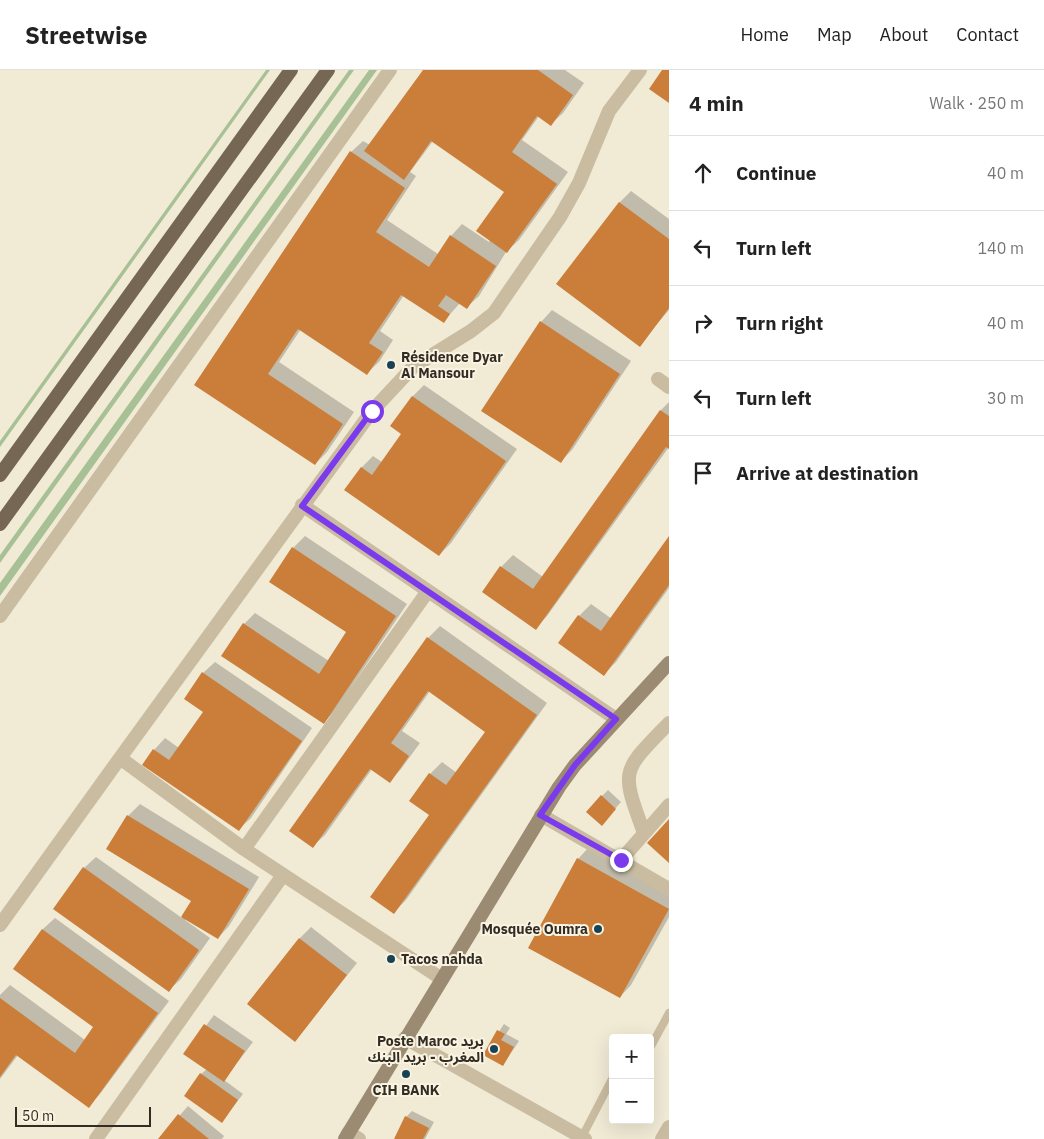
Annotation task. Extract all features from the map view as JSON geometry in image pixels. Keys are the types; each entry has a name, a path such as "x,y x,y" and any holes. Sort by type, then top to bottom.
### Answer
{"main road":[{"path":"0,475 291,70"},
{"path":"0,524 328,70"},
{"path":"350,1137 404,1038 442,979 540,815 575,765 669,663"}],"street":[{"path":"0,616 390,70"},
{"path":"0,925 302,506 394,385 413,367 471,331 494,313 560,217 578,183 609,111 640,70"},
{"path":"302,506 616,719"},
{"path":"244,849 428,591"},
{"path":"644,833 630,792 629,769 635,759 669,723"},
{"path":"120,758 244,849 442,979"},
{"path":"621,860 669,805"},
{"path":"540,815 669,889"},
{"path":"96,1139 283,875"},
{"path":"404,1038 582,1138"},
{"path":"662,1139 669,1127"}],"lane":[{"path":"654,1041 669,1013"},
{"path":"582,1138 612,1079"}],"green space":[{"path":"266,70 270,70 0,447 0,441"},
{"path":"349,70 354,70 0,563 0,555"},
{"path":"369,70 377,70 0,596 0,583"}],"building":[{"path":"423,70 538,70 573,95 551,126 537,116 512,152 557,184 507,253 476,231 504,192 431,141 404,180 364,151"},
{"path":"662,70 669,70 669,103 649,89"},
{"path":"350,151 405,188 376,232 429,267 450,235 496,266 467,309 446,295 438,306 450,314 444,323 401,295 369,343 383,352 367,375 298,329 268,374 343,424 315,465 194,385"},
{"path":"619,202 669,239 669,308 640,347 556,284"},
{"path":"540,321 620,374 561,463 481,411"},
{"path":"412,396 506,461 439,556 344,490 361,467 372,475 401,434 390,426"},
{"path":"660,410 669,416 669,449 666,447 536,630 482,592 500,566 533,589"},
{"path":"669,536 669,585 604,676 558,643 578,615 601,631"},
{"path":"292,547 396,616 324,724 221,656 243,623 319,674 346,632 269,582"},
{"path":"427,637 537,715 394,914 370,897 429,815 409,801 429,773 446,785 485,732 428,691 391,743 409,756 390,783 370,769 313,848 289,831"},
{"path":"202,672 302,741 239,831 142,765 153,749 169,760 203,712 184,699"},
{"path":"601,795 616,809 602,826 586,812"},
{"path":"127,815 249,889 218,939 181,917 191,901 106,849"},
{"path":"669,819 669,863 647,843"},
{"name":"Mosquée Oumra","path":"577,858 669,909 620,998 528,948"},
{"path":"83,867 199,950 169,992 53,909"},
{"path":"42,929 158,1013 89,1108 16,1055 0,1077 0,998 75,1053 93,1027 13,969"},
{"path":"299,938 347,975 295,1042 247,1004"},
{"path":"204,1024 245,1051 224,1082 183,1054"},
{"path":"497,1030 505,1034 501,1040 514,1047 503,1066 483,1055"},
{"path":"200,1073 238,1100 222,1123 184,1096"},
{"path":"178,1114 209,1139 158,1139"},
{"path":"405,1116 429,1128 423,1139 394,1139"}],"place":[{"name":"Résidence Dyar Al Mansour","path":"391,365"},
{"name":"Mosquée Oumra","path":"598,929"},
{"name":"Tacos nahda","path":"391,959"},
{"name":"Poste Maroc بريد المغرب - بريد البنك","path":"494,1049"},
{"name":"CIH BANK","path":"406,1074"}],"route":[{"path":"372,411 302,506 616,719 575,765 540,815 621,860"}]}
